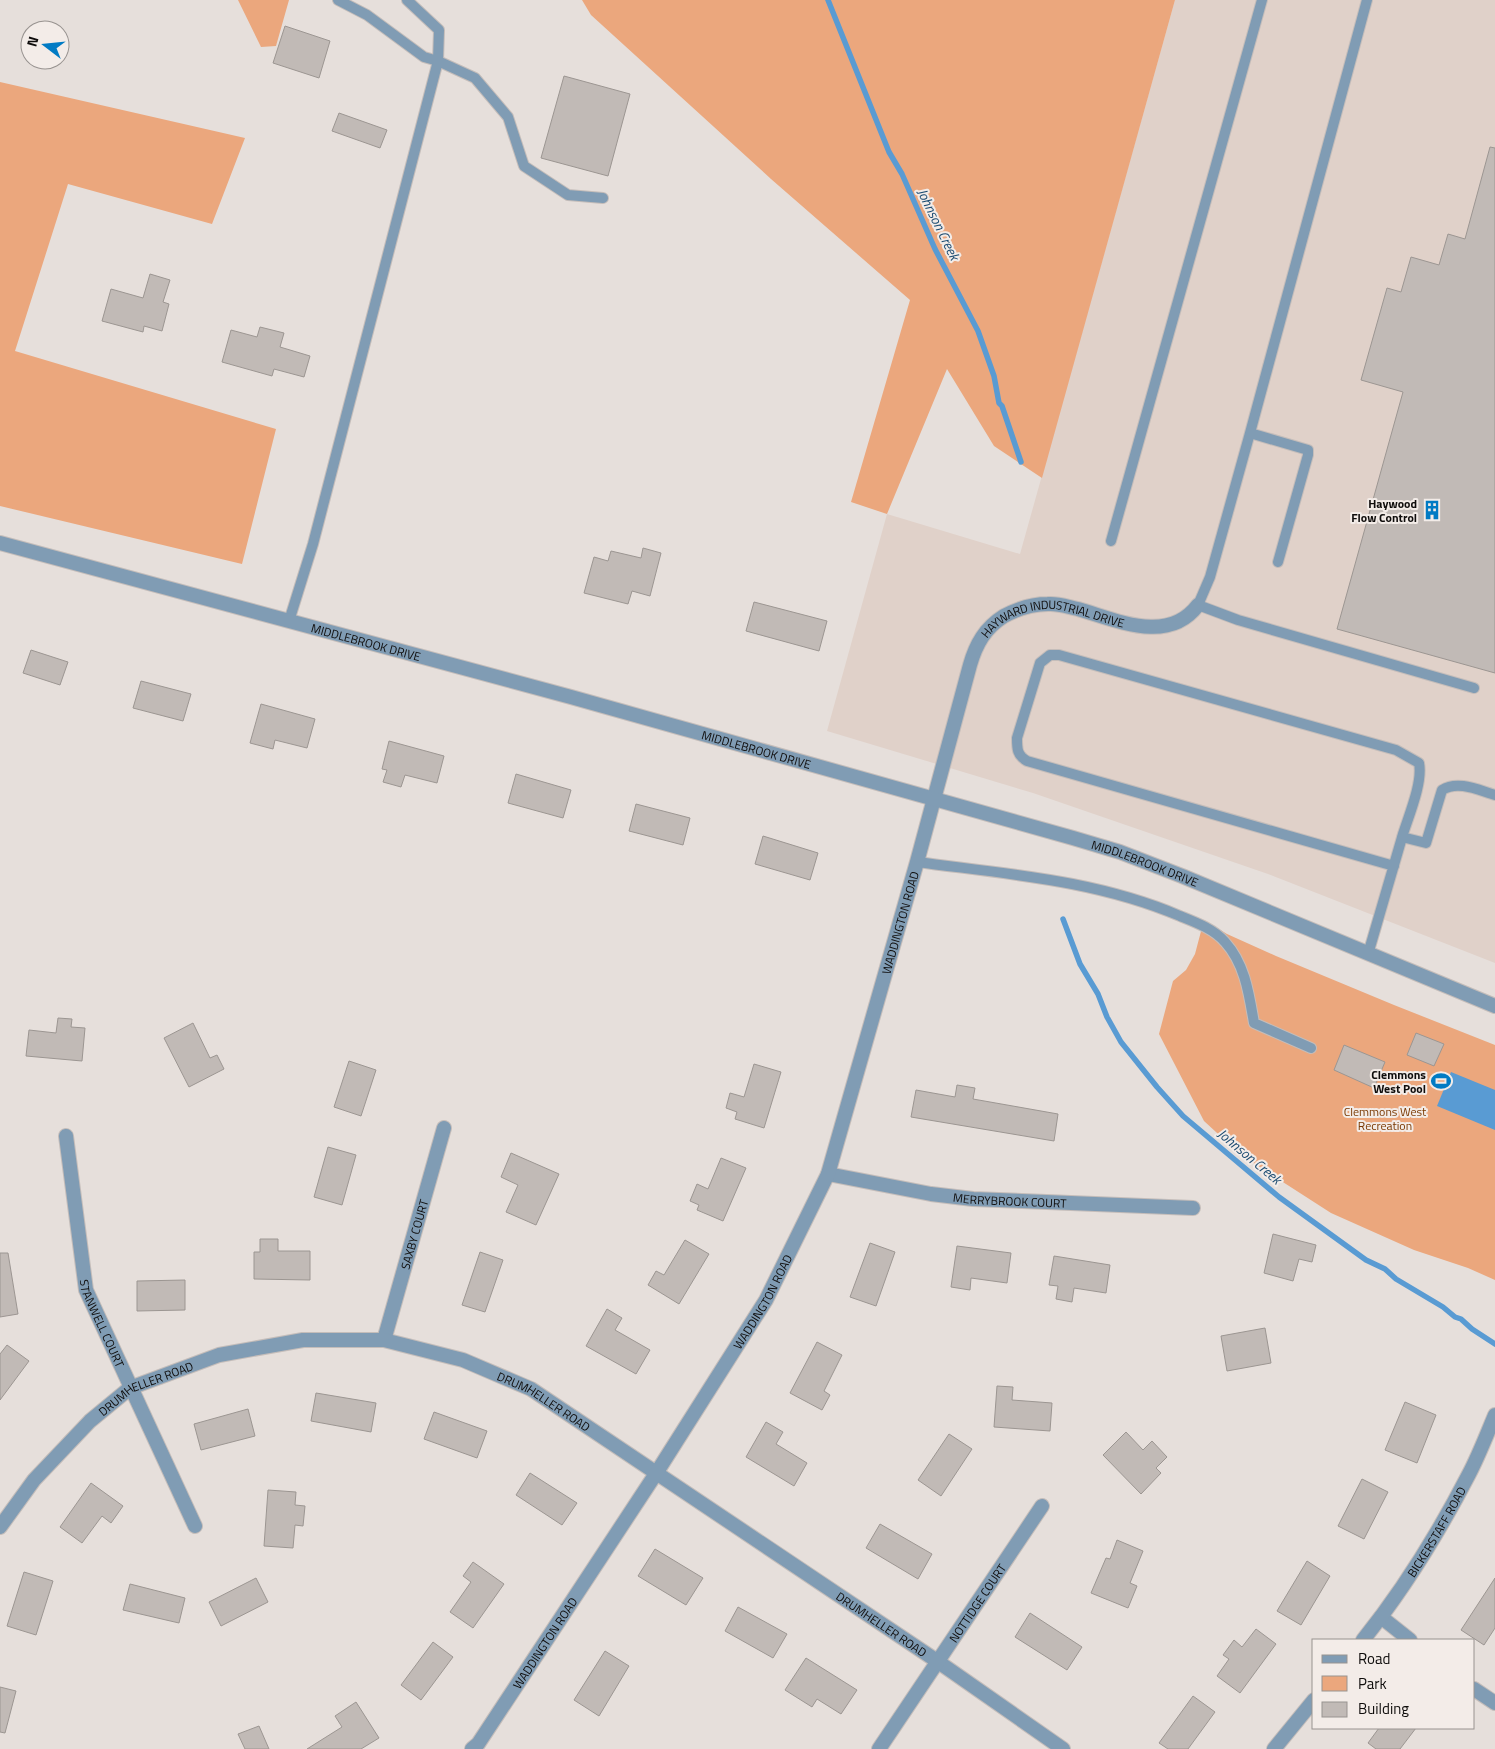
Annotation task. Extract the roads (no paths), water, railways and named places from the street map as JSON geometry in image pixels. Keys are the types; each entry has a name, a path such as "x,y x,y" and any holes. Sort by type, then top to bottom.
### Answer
{"street":[{"name":"MIDDLEBROOK DRIVE","path":"0,543 571,697 1120,852 1495,1006"},
{"name":"HAYWARD INDUSTRIAL DRIVE","path":"934,799 974,650 984,634 998,620 1020,609 1047,604 1068,607 1145,627 1163,627 1186,618 1198,605"},
{"name":"WADDINGTON ROAD","path":"472,1749 478,1744 657,1472 766,1300 828,1174 934,799"},
{"name":"SAXBY COURT","path":"384,1340 444,1128"},
{"name":"STANWELL COURT","path":"66,1136 86,1290 195,1526"},
{"name":"MERRYBROOK COURT","path":"828,1174 931,1194 974,1199 1193,1208"},
{"name":"DRUMHELLER ROAD","path":"0,1527 34,1480 90,1421 130,1388 219,1355 303,1340 384,1340 462,1360 532,1389 937,1661 1063,1749"},
{"name":"BICKERSTAFF ROAD","path":"1363,1639 1381,1617 1418,1563 1470,1473 1495,1415"},
{"name":"NOTTIDGE COURT","path":"879,1749 1042,1506"},
{"path":"1381,1617 1409,1639"},
{"path":"1475,1690 1495,1703"},
{"path":"1274,1749 1312,1702"}],"lane":[{"path":"338,0 367,15 424,57 438,61 475,78 508,117 524,166 568,195 603,198"},
{"path":"289,621 313,544 438,61 439,30 407,0"},
{"path":"1112,541 1262,0"},
{"path":"1367,0 1250,433 1210,576 1198,605 1238,620 1474,688"},
{"path":"1250,433 1308,450 1278,562"},
{"path":"1368,954 1394,866 1421,772 1419,763 1409,756 1387,748 1059,655 1050,655 1040,663 1017,738 1017,750 1020,757 1027,761 1394,866"},
{"path":"1402,837 1426,843 1442,790 1446,787 1460,785 1495,795"},
{"path":"917,862 1072,882 1140,900 1190,920 1224,940 1237,958 1246,980 1254,1023 1311,1048"}],"water":[{"path":"1451,1072 1495,1090 1495,1130 1437,1106"}],"waterway":[{"name":"Johnson Creek","path":"828,0 889,152 902,174 935,249 978,331 994,376 999,403 1002,406 1021,462"},
{"name":"Johnson Creek","path":"1063,919 1080,964 1098,994 1107,1017 1121,1042 1183,1116 1279,1197 1366,1260 1385,1269 1396,1279 1443,1307 1495,1344"}],"place":[{"name":"Haywood Flow Control","path":"1432,510"},
{"name":"Clemmons West Pool","path":"1441,1081"}],"park label":[{"name":"Clemmons West Recreation","path":"1385,1118"}]}
